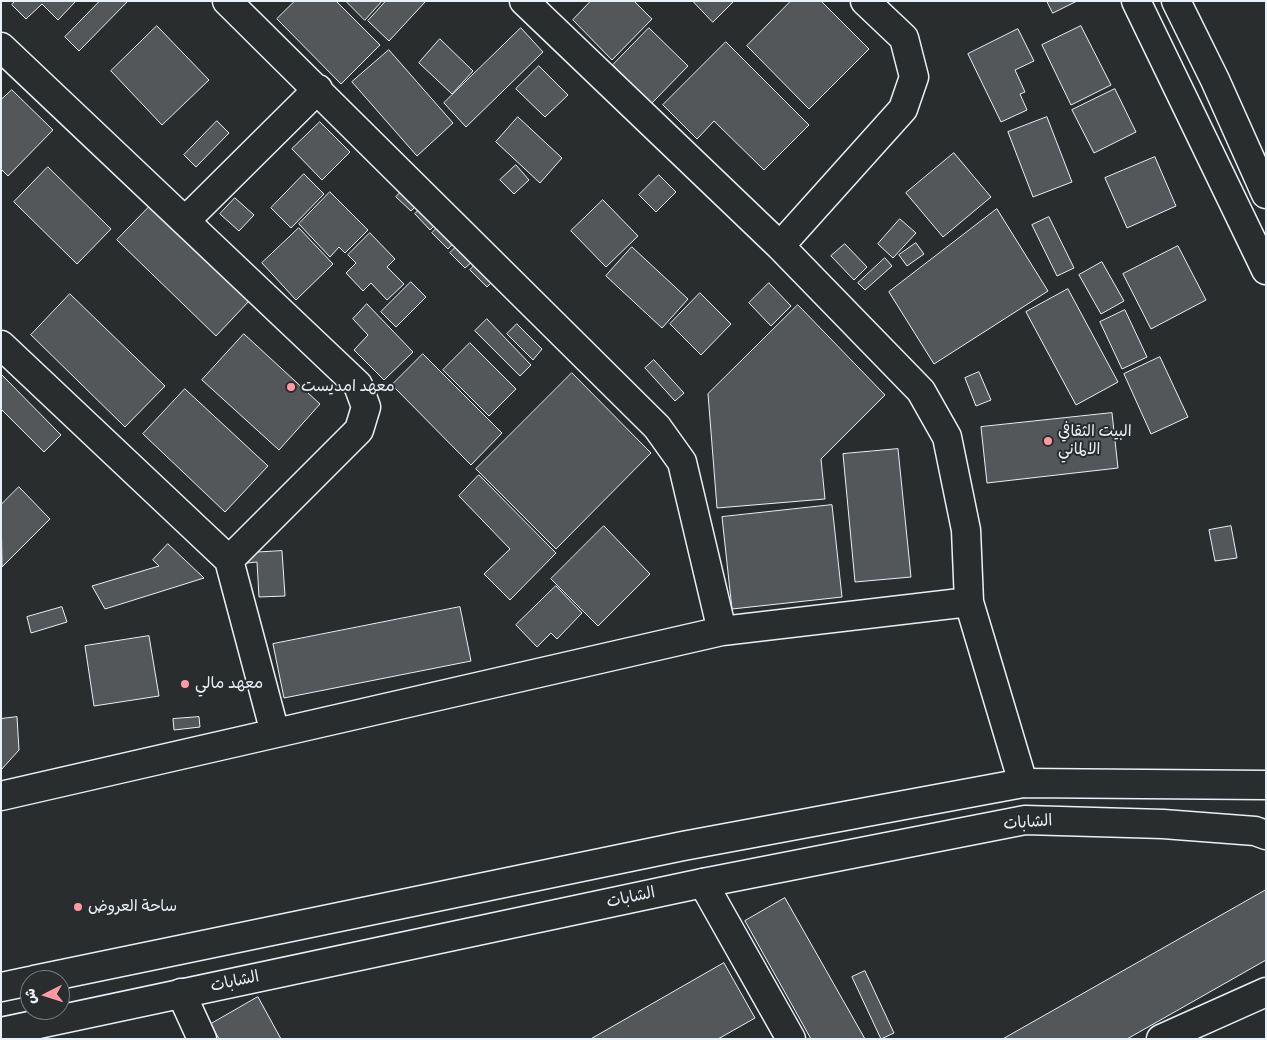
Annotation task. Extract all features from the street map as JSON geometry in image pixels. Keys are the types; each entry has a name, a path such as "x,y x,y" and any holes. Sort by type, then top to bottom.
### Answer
{"street":[{"path":"227,1 658,427 682,462 722,631"},
{"path":"524,1 780,246 921,390 947,437 966,530 969,602 1023,783"},
{"path":"780,246 903,109 912,85 914,76 904,38 865,1"},
{"path":"1136,1 1266,270"},
{"path":"1176,1 1215,80 1266,194"},
{"path":"1,47 358,385 366,407 359,430 229,560"},
{"path":"185,221 318,89"},
{"path":"1,345 229,560 275,732"},
{"path":"1,796 722,631 969,602"},
{"path":"70,972 683,846 1023,783 1266,785"},
{"name":"الشابات","path":"1,1032 703,883 1025,820 1163,824 1255,831 1266,835"},
{"path":"703,883 790,1038"},
{"path":"168,952 181,993 202,1039"},
{"path":"1,987 20,983"},
{"path":"1161,1039 1266,992"}],"building":[{"path":"15,1 76,1 58,20 42,4 26,19 12,5"},
{"path":"100,1 128,1 79,51 65,37"},
{"path":"295,1 336,1 380,45 341,84 277,19"},
{"path":"346,1 382,1 365,20"},
{"path":"386,1 426,1 389,41 368,21"},
{"path":"591,1 634,1 652,19 612,60 573,20"},
{"path":"693,1 734,1 713,22"},
{"path":"791,1 821,1 869,49 809,109 747,46"},
{"path":"1047,1 1077,1 1053,13"},
{"path":"157,26 209,80 162,125 111,71"},
{"path":"1081,26 1111,85 1071,105 1042,45"},
{"path":"521,28 543,52 466,127 444,103"},
{"path":"649,28 688,66 651,104 613,65"},
{"path":"1018,29 1034,61 1015,70 1025,92 1020,94 1027,110 1001,122 968,54"},
{"path":"440,39 473,71 452,94 419,63"},
{"path":"726,42 809,125 764,170 714,121 697,139 663,105"},
{"path":"389,50 453,123 417,156 352,82"},
{"path":"539,66 568,95 545,117 516,89"},
{"path":"1115,89 1136,132 1094,153 1072,110"},
{"path":"12,90 53,130 8,176 1,169 1,100"},
{"path":"518,117 562,158 540,183 496,142"},
{"path":"1047,117 1072,182 1033,197 1008,132"},
{"path":"217,121 229,133 196,167 184,155"},
{"path":"320,122 350,152 322,180 292,149"},
{"path":"954,153 991,197 943,237 906,193"},
{"path":"1155,157 1176,206 1127,228 1105,178"},
{"path":"516,165 529,180 514,194 500,180"},
{"path":"48,167 111,229 77,264 14,202"},
{"path":"304,174 324,194 291,228 271,208"},
{"path":"659,175 676,192 656,212 639,195"},
{"path":"403,190 417,205 411,211 396,197"},
{"path":"330,192 368,230 345,253 339,247 330,257 299,224"},
{"path":"235,198 254,215 239,231 220,214"},
{"path":"603,200 638,236 606,267 571,231"},
{"path":"152,204 250,300 216,336 117,240"},
{"path":"422,207 438,222 430,230 415,214"},
{"path":"997,209 1048,291 934,364 889,292"},
{"path":"1049,217 1074,268 1057,276 1032,225"},
{"path":"900,219 916,233 893,258 878,244"},
{"path":"440,225 456,240 448,249 432,233"},
{"path":"299,228 333,264 296,300 262,263"},
{"path":"370,233 395,259 387,267 404,284 387,300 371,283 363,291 346,273 356,263 348,255"},
{"path":"916,243 924,254 907,266 899,255"},
{"path":"845,244 867,267 854,280 831,256"},
{"path":"458,245 473,261 465,268 450,253"},
{"path":"1178,246 1206,300 1151,329 1123,274"},
{"path":"632,247 688,299 662,328 606,276"},
{"path":"885,258 892,266 865,290 858,283"},
{"path":"479,261 496,278 487,287 470,270"},
{"path":"1102,262 1124,301 1101,314 1079,275"},
{"path":"411,282 426,297 396,327 381,312"},
{"path":"769,283 791,306 771,326 749,303"},
{"path":"1068,289 1118,382 1076,405 1026,312"},
{"path":"700,293 731,324 701,355 670,324"},
{"path":"70,294 165,386 125,427 31,335"},
{"path":"367,304 413,352 384,380 354,350 368,335 353,319"},
{"path":"798,305 885,395 821,459 825,499 717,508 708,394"},
{"path":"1125,310 1147,357 1122,369 1100,322"},
{"path":"487,319 531,365 520,376 475,331"},
{"path":"517,324 542,349 533,360 507,334"},
{"path":"244,334 320,404 279,450 202,380"},
{"path":"470,343 516,389 489,416 443,370"},
{"path":"423,354 502,433 471,465 392,385"},
{"path":"1160,357 1188,417 1151,434 1124,374"},
{"path":"654,360 684,393 675,401 645,368"},
{"path":"979,372 991,400 976,406 965,378"},
{"path":"572,373 651,453 556,549 476,469"},
{"path":"1,374 61,435 44,452 1,409"},
{"path":"185,389 268,466 225,512 143,434"},
{"path":"1112,413 1118,468 987,483 981,427"},
{"path":"898,449 911,577 855,582 843,454"},
{"path":"479,475 556,553 510,600 484,574 510,549 459,496"},
{"path":"19,487 50,519 2,567 1,505"},
{"path":"832,505 842,597 732,609 722,517"},
{"path":"604,526 650,574 598,626 551,579"},
{"path":"1231,526 1237,558 1215,561 1209,530"},
{"path":"168,544 204,578 105,609 92,586 159,566 153,560"},
{"path":"282,551 285,596 259,597 257,562 247,563 247,553"},
{"path":"556,586 582,613 557,639 551,633 537,647 516,625"},
{"path":"62,607 67,622 31,633 27,617"},
{"path":"460,607 471,661 284,698 273,644"},
{"path":"149,636 159,696 94,706 85,646"},
{"path":"17,717 19,750 1,770 1,719"},
{"path":"199,717 200,727 174,730 173,719"},
{"path":"1266,890 1266,960 1127,1039 1003,1039"},
{"path":"785,898 865,1039 811,1039 745,921"},
{"path":"724,963 755,1018 718,1039 591,1039"},
{"path":"865,971 894,1033 881,1039 852,977"},
{"path":"258,997 281,1039 219,1039 211,1024"}],"place":[{"name":"معهد امديست","path":"291,387"},
{"name":"البيت الثقافي الالماني","path":"1048,441"},
{"name":"معهد مالي","path":"185,684"},
{"name":"ساحة العروض","path":"78,907"}]}
